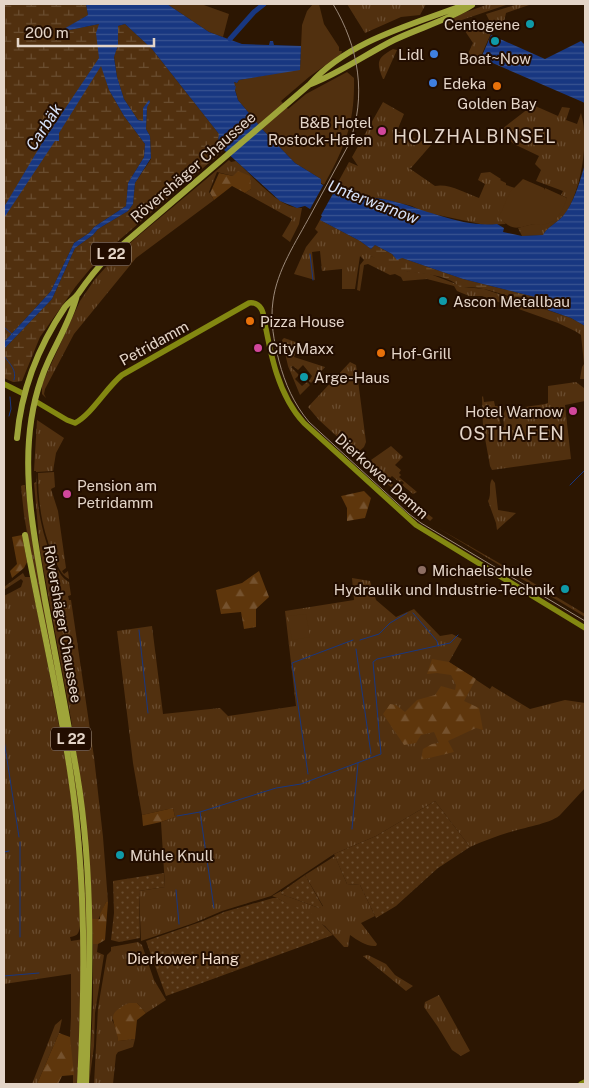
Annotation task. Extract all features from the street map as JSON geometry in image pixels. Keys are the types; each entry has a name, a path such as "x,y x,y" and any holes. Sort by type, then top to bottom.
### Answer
{"main road":[{"name":"L 22","path":"427,18 464,5 473,4"},
{"name":"L 22","path":"418,29 450,17 473,4"},
{"path":"418,29 427,18"},
{"name":"Rövershäger Chaussee","path":"17,438 24,394 35,362 47,337 67,304 77,295 94,271 112,253 310,84 320,73 349,53 387,34 427,18"},
{"name":"Rövershäger Chaussee","path":"310,84 325,79 418,29"},
{"name":"Rövershäger Chaussee","path":"77,295 74,310 45,369 35,401 31,420 28,455 31,511 38,564 77,777 85,847 90,944 86,1084"},
{"name":"Petridamm","path":"24,394 35,401"},
{"name":"Rövershäger Chaussee","path":"25,535 56,687 72,778 79,848 84,939 80,1084"}],"street":[{"name":"Petridamm","path":"35,401 75,423 84,417 113,382 122,375 249,304 256,304"},
{"name":"Dierkower Damm","path":"256,304 260,306 263,313 272,356 280,381 291,405 304,424 416,525 585,628"},
{"path":"4,384 24,394"},
{"path":"581,1084 585,1082"}],"green space":[{"path":"4,4 86,4 88,15 63,30 99,24 102,65 109,90 124,116 145,144 144,157 128,183 126,206 74,243 51,291 4,342"},
{"path":"167,4 201,4 229,14 223,37 209,32"},
{"path":"313,4 319,4 324,24 339,47 339,51 342,51 341,54 309,77 281,101 288,109 306,94 347,72 354,78 353,108 347,134 338,159 324,185 321,183 321,179 295,163 263,130 238,100 233,82 237,83 239,80 300,69 302,25 307,11"},
{"path":"347,4 426,4 420,15 401,17 365,33"},
{"path":"489,4 509,4 447,25 442,23 466,12"},
{"path":"518,4 532,4 506,13 503,26 500,28 491,24 486,14"},
{"path":"466,21 492,31 481,56 479,56 478,63 466,58 473,43 461,25"},
{"path":"125,24 152,49 219,134 218,142 224,150 117,242 90,269 40,337 22,381 13,382 4,378 4,349 52,299 75,248 98,229 128,211 133,204 135,183 151,159 150,136 146,129 147,107 143,108 143,121 138,120 124,99 117,77 114,56 118,45 118,26"},
{"path":"393,49 397,50 383,79 379,68 379,61"},
{"path":"383,102 404,114 397,131 431,145 409,168 435,186 451,187 479,198 485,184 478,180 481,173 490,172 506,183 506,185 515,188 500,217 506,224 485,225 424,212 412,206 379,198 361,197 336,188 349,162 358,166 352,157"},
{"path":"533,105 558,116 562,107 570,108 566,120 577,124 581,113 584,136 583,162 577,189 567,211 543,235 522,236 518,228 551,220 556,216 567,198 561,195 563,191 536,181 541,170 535,164 539,156 514,144 502,134 502,129"},
{"path":"229,160 231,162 236,161 276,198 294,207 302,208 299,224 290,242 282,236 292,219 245,193 251,189 233,176 217,172 209,192 214,200 136,258 74,334 45,389 44,394 46,398 42,394 42,384 80,301 95,279 137,237"},
{"path":"238,171 250,176 251,189 245,193 232,186 214,200 210,193 219,173 233,176"},
{"path":"523,179 544,188 544,190 545,188 567,198 557,218 544,225 517,228 510,226 499,217 510,192"},
{"path":"320,220 360,241 371,249 371,256 406,271 430,274 464,287 484,289 571,318 585,326 585,379 580,379 584,364 581,335 558,323 482,296 469,296 457,291 454,286 427,279 403,281 401,277 395,274 390,275 368,264 364,265 360,291 357,290 360,265 364,260 360,256 355,289 342,289 342,269 322,271 320,251 312,252 315,280 294,274 306,247 318,232 315,229"},
{"path":"375,245 394,257 463,279 543,299 548,305 548,310 491,291 469,287 461,288 448,279 396,269 371,256 371,249"},
{"path":"284,338 299,343 294,357 325,367 311,383 309,381 312,376 303,365 298,370 293,366 291,367 299,375 295,379 302,386 307,382 310,385 300,395 288,366 282,340"},
{"path":"350,362 356,365 366,442 364,447 356,454 319,420 308,407"},
{"path":"576,382 584,388 585,401 565,405 571,459 492,470 483,427 482,397 484,402 494,401 495,406 498,406 501,428 504,427 503,416 505,410 548,403 548,386"},
{"path":"37,420 64,438 56,453 53,471 34,471"},
{"path":"391,446 403,457 395,465 401,470 399,477 417,492 413,494 402,485 404,483 402,481 399,482 392,476 388,480 433,518 430,521 368,467 372,462 371,460"},
{"path":"36,472 38,506 45,538 53,560 64,578 69,582 71,595 68,596 69,600 71,600 94,757 108,902 106,902 98,920 92,919 81,786 71,719 40,550 34,483 36,482"},
{"path":"54,472 55,487 51,489 58,511 66,568 62,571 64,574 68,571 69,579 64,575 56,563 44,526 40,506 38,473"},
{"path":"492,479 495,483 498,510 516,513 497,530 488,501"},
{"path":"25,485 32,538 78,798 88,922 87,1009 80,842 24,515 21,486"},
{"path":"364,491 371,498 365,518 347,521 347,508 341,496"},
{"path":"438,528 585,614 585,617"},
{"path":"22,535 27,562 24,568 12,578 10,571 17,564 12,537"},
{"path":"259,571 269,597 256,609 256,627 244,629 241,612 221,614 216,590 242,583"},
{"path":"23,573 25,577 30,577 41,629 69,779 77,849 81,925 78,934 70,937 71,941 84,939 80,1084 73,1084 73,1075 68,1075 71,974 4,984 4,596 21,587 23,581 21,579 4,590 4,587"},
{"path":"352,578 370,581 376,600 396,617 414,609 440,636 452,634 462,639 449,662 490,689 492,686 530,709 565,700 585,703 585,788 561,814 552,820 503,834 470,847 435,801 376,836 334,854 271,896 222,911 194,923 141,941 139,891 165,887 161,822 175,817 173,808 142,815 133,763 117,631 152,626 163,714 220,708 228,716 296,706 285,611 354,600"},
{"path":"306,614 310,637 292,640 288,616"},
{"path":"432,659 449,662 476,679 464,701 479,708 483,730 476,728 448,741 454,752 421,760 423,749 432,744 439,743 434,732 421,735 416,743 404,745 383,714 390,704 396,705 405,712 417,700 435,695 441,686 455,690 456,685 451,675 427,674"},
{"path":"435,801 470,847 438,868 396,906 376,918 360,885 347,884 334,854 376,836"},
{"path":"173,808 175,817 143,826 142,815"},
{"path":"335,856 347,884 360,885 375,916 361,923 377,944 376,946 366,944 350,935 348,947 344,947 325,926 272,896 281,891 281,894 319,908 323,906 305,875"},
{"path":"164,873 165,887 139,891 140,938 119,942 111,940 114,913 113,881"},
{"path":"305,875 323,907 319,908 281,894 281,892"},
{"name":"Dierkower Hang","path":"273,898 310,912 333,935 166,996 146,941 224,912"},
{"path":"106,902 108,902 105,940 98,944 93,944 92,919 100,919 100,914"},
{"path":"138,942 142,945 154,980 166,1000 146,1013 137,1003 112,1020 117,1030 118,1041 135,1039 133,1047 118,1052 116,1055 113,1084 94,1084 98,1008 107,955 111,951 111,947"},
{"path":"93,944 98,944 97,952 104,955 95,1013 94,1046 89,1084 93,1006"},
{"path":"368,955 386,964 395,975 413,986 406,991 363,956"},
{"path":"439,995 470,1051 461,1056 452,1050 424,1007 425,1002"},
{"path":"129,1003 137,1003 146,1013 137,1020 135,1039 118,1041 113,1019 114,1015 121,1007"},
{"path":"62,1019 59,1033 37,1084 32,1084 55,1025"},
{"path":"59,1033 70,1037 74,1075 62,1076 58,1084 37,1084"}],"water":[{"name":"Unterwarnow","path":"86,4 167,4 209,32 242,44 269,45 270,41 273,41 274,45 301,46 300,70 239,80 237,83 234,82 234,87 236,86 235,90 238,100 263,130 295,163 321,179 321,184 335,191 336,188 362,197 388,200 458,221 497,224 504,228 503,232 522,236 543,235 567,211 576,192 585,164 585,326 571,318 548,310 548,305 543,299 463,279 402,258 397,260 392,254 375,245 371,249 360,241 320,220 322,216 305,206 297,208 280,201 224,150 218,142 219,134 152,49 125,24 118,26 118,45 114,57 117,77 124,99 138,120 143,121 143,108 149,100 150,102 147,107 146,129 150,136 151,158 135,183 133,204 128,211 98,229 75,248 52,299 4,349 4,342 51,291 74,243 126,206 128,183 144,157 145,144 124,116 109,90 101,66 59,133 59,141 55,141 4,218 4,207 42,143 99,58 96,33 99,24 62,30 88,15"},
{"path":"491,35 545,59 581,41 585,45 585,103 481,58"}],"pier":[{"path":"324,184 335,190 320,217 309,211"}],"waterway":[{"path":"230,39 254,12 264,4"},
{"path":"310,254 313,280"},
{"path":"4,327 13,335"},
{"path":"4,356 14,370 14,380"},
{"path":"9,416 11,409 10,397"},
{"path":"570,485 585,470"},
{"path":"360,640 379,634 390,623 407,613"},
{"path":"413,613 437,641 438,646"},
{"path":"139,630 148,713"},
{"path":"177,816 200,812 276,788 301,784 381,754 373,662 377,659 450,643 458,635"},
{"path":"308,774 292,663 353,640"},
{"path":"356,649 371,754"},
{"path":"4,740 19,837"},
{"path":"352,829 358,763"},
{"path":"200,812 214,908"},
{"path":"20,842 20,937"},
{"path":"4,852 9,851"},
{"path":"176,890 179,924"},
{"path":"4,976 39,973"}],"tram line":[{"path":"333,4 342,20 354,55 358,72 358,108 349,144 288,256 275,290 272,309 273,331 279,361 287,386 294,401 309,422 409,514 585,621"}],"place":[{"name":"Centogene","path":"530,24"},
{"name":"Boat~Now","path":"495,41"},
{"name":"Lidl","path":"434,54"},
{"name":"Edeka","path":"433,83"},
{"name":"Golden Bay","path":"497,86"},
{"name":"B&B Hotel Rostock-Hafen","path":"382,131"},
{"name":"Ascon Metallbau","path":"443,301"},
{"name":"Pizza House","path":"250,321"},
{"name":"CityMaxx","path":"258,348"},
{"name":"Hof-Grill","path":"381,353"},
{"name":"Arge-Haus","path":"304,377"},
{"name":"Hotel Warnow","path":"573,411"},
{"name":"Pension am Petridamm","path":"67,494"},
{"name":"Michaelschule","path":"422,570"},
{"name":"Hydraulik und Industrie-Technik","path":"565,589"},
{"name":"Mühle Knull","path":"120,855"}],"district":[{"name":"HOLZHALBINSEL","path":"475,136"},
{"name":"OSTHAFEN","path":"512,433"}],"water label":[{"name":"Carbäk","path":"44,127"}]}
